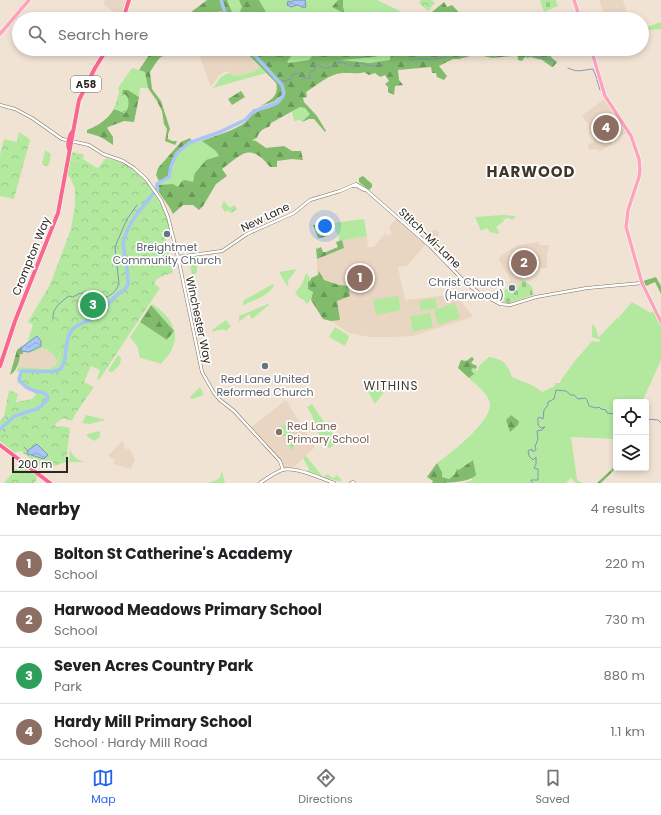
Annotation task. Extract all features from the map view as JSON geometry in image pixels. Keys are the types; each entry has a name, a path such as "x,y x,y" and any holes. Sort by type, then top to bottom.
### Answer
{"highway":[{"path":"125,12 129,0"},
{"name":"Crompton Way","path":"0,366 15,321 58,212 69,149 71,148 70,141 78,103 82,92 103,56"},
{"path":"0,445 50,483"}],"main road":[{"path":"19,12 30,0"},
{"path":"574,0 578,12"},
{"path":"0,34 12,20"},
{"path":"593,56 605,96 631,136 639,159 639,177 628,210 626,224 642,283 661,322"}],"street":[{"name":"Winchester Way","path":"0,105 7,106 32,118 60,138 89,146 103,154 126,163 140,173 151,186 168,216 200,364 207,382 218,397 234,411 280,461 283,470"},
{"name":"Stitch-Mi-Lane","path":"352,186 355,184 359,185 369,193 430,246 469,286 500,304 508,306 536,296 587,288 642,283"},
{"name":"New Lane","path":"178,257 222,251 247,234 294,213 314,198 352,186"},
{"path":"260,483 283,470 292,469 334,483"}],"shaded area":[{"path":"106,0 126,0 122,12 113,12 103,4"},
{"path":"599,0 623,0 627,12 603,12"},
{"path":"200,56 250,56 260,67 253,72 236,76 226,71 219,75 211,87"},
{"path":"604,99 626,133 611,141 612,144 599,152 597,149 589,150 588,144 595,142 588,124 582,116"},
{"path":"397,218 426,244 407,266 398,267 405,300 455,294 473,316 413,336 369,337 349,333 331,321 332,318 317,274 317,259 343,248 342,240 367,236 368,247 374,247 386,232 387,236 392,234 389,227"},
{"path":"436,230 439,232 437,242 432,246 422,236"},
{"path":"539,242 539,245 549,245 547,254 547,268 528,268 518,288 511,281 499,260 500,256 518,245"},
{"path":"42,348 50,350 57,362 56,365 49,369 17,367 20,354 23,352 36,351"},
{"name":"Red Lane Primary School","path":"286,400 315,447 292,469 283,470 280,461 250,428"},
{"path":"123,440 124,447 126,449 130,449 135,461 131,469 113,464 115,460 108,456"}],"green space":[{"path":"207,0 227,0 232,12 221,11 191,12"},
{"path":"227,0 377,0 400,11 400,12 232,12"},
{"path":"239,0 259,0 266,12 241,12 242,7"},
{"path":"338,0 343,0 344,12 341,12 332,7"},
{"path":"421,0 432,0 435,3 428,11 419,3"},
{"path":"556,0 558,6 544,12 540,1"},
{"path":"444,2 447,7 452,5 458,12 432,12"},
{"path":"661,22 661,29 650,30 649,32 649,26"},
{"path":"148,56 164,56 161,57 150,72 152,89 161,101 170,129 168,139 177,141 175,145 165,141 167,129 164,124 162,111 148,88 145,72 139,70"},
{"path":"250,56 291,56 287,62 289,63 309,60 312,56 378,56 340,60 370,63 390,60 391,56 470,56 453,59 439,66 447,76 444,80 437,77 436,73 432,73 431,67 398,70 399,80 403,85 395,86 394,95 388,92 388,87 385,84 389,81 385,75 380,77 375,73 369,75 364,72 332,75 306,92 307,97 303,98 304,102 317,116 326,131 325,132 314,119 309,119 302,122 310,114 305,108 300,107 271,123 269,127 265,128 258,134 257,138 252,140 266,148 284,146 292,151 301,151 303,160 292,159 277,161 277,167 270,167 257,155 246,153 241,155 222,169 227,176 216,184 199,210 193,205 183,205 173,214 158,191 158,185 173,184 178,187 182,181 185,180 193,182 195,173 206,160 219,156 216,151 202,141 241,125 255,113 275,106 284,96 258,107 269,101 275,95 277,88 276,83"},
{"path":"266,56 396,56 391,64 369,75 364,72 332,75 306,92"},
{"path":"484,56 514,56 492,58"},
{"path":"517,56 550,56 557,62 552,67 542,60 530,57 525,57 522,61 518,60"},
{"path":"260,67 266,73 213,88 221,77 229,73 236,76 253,72"},
{"path":"132,68 145,72 148,88 140,88 139,97 128,90 123,90 122,94 119,93 118,88"},
{"path":"123,90 128,90 139,97 134,122 124,121 107,128 113,137 113,145 95,135 87,133 87,130 102,122 114,109 125,113 127,97 122,94"},
{"path":"241,91 245,97 232,105 228,99"},
{"path":"119,93 126,95 128,99 128,106 125,113 114,109"},
{"path":"300,107 305,108 311,114 302,122 300,120 294,121 292,112"},
{"path":"19,132 30,140 14,199 0,196 0,155 4,139 17,142"},
{"path":"190,138 192,141 179,151 173,160 169,176 159,181 156,175 158,168 181,142"},
{"path":"202,141 217,151 219,156 193,182 182,181 178,187 173,184 158,185 168,180 178,154 190,144"},
{"path":"45,150 51,154 49,165 47,166 43,165 42,163"},
{"path":"72,152 84,155 83,159 79,161 70,160"},
{"path":"106,158 121,162 129,167 150,186 155,194 164,211 170,229 164,231 173,273 160,277 154,283 160,288 99,380 97,379 100,370 91,366 84,382 94,387 72,421 63,418 55,424 56,427 61,426 70,428 66,462 54,466 51,462 43,467 20,451 15,453 0,441 0,421 4,417 9,390 18,394 16,402 32,399 36,394 17,382 20,372 16,371 19,367 49,369 56,365 60,355 62,339 28,322 50,285 71,229 75,205 75,189 70,177 67,176 70,160 79,161 83,159 97,168"},
{"path":"363,176 372,184 372,187 369,190 359,182 359,178"},
{"path":"224,201 230,208 234,205 237,209 231,213 228,210 225,212 221,207"},
{"path":"503,215 515,216 515,218 512,220 509,218 503,219 504,221 496,227 499,234 490,232 487,228 481,231 475,217"},
{"path":"364,219 367,236 339,241 339,237 332,223"},
{"path":"327,224 331,234 318,238 313,225"},
{"path":"342,240 344,248 317,259 316,247 317,249 321,247 323,252 326,252 338,247 336,242"},
{"path":"60,260 62,347 57,362 48,350 42,348 29,352 37,336 22,347 28,341 33,324 28,322 50,285"},
{"path":"197,264 197,273 195,273 196,285 194,285 190,265"},
{"path":"297,269 287,282 289,285 287,286 279,272"},
{"path":"319,271 324,280 339,285 348,286 350,296 337,301 340,320 331,321 323,319 311,300 313,292 308,289 308,282 311,278 318,275"},
{"path":"306,273 311,280 313,288 312,297 307,304 295,293 302,284"},
{"path":"656,277 661,286 661,294 655,282 646,286 643,281"},
{"path":"523,279 532,287 533,295 509,303 498,301 511,281 518,287"},
{"path":"273,284 274,286 268,293 242,306 244,300"},
{"path":"398,296 401,310 376,315 373,300"},
{"path":"435,298 437,308 421,311 419,301"},
{"path":"649,301 661,325 661,360 643,399 613,399 613,439 571,437 577,480 583,483 576,483 571,478 566,483 464,483 472,480 473,460 449,479 442,477 442,472 437,463 477,428 489,411 489,400 482,390 469,378 474,374 471,370 473,368 478,371 479,366 489,357 498,359 504,362 512,377 534,386 542,392 555,386 555,383 560,383 574,362 592,341 598,342 601,340 592,337 592,324 596,328 599,337 617,318 620,319 619,317 632,302 651,313 653,311","holes":["511,415 519,421 510,431 506,420"]},
{"path":"455,303 460,318 438,325 434,310"},
{"path":"152,304 168,317 174,329 175,342 171,351 161,364 140,358 137,346 130,337 140,322 167,340 174,331 151,305"},
{"path":"268,304 269,305 252,319 249,314 239,322 239,316"},
{"path":"151,305 174,331 167,340 140,322"},
{"path":"430,313 433,327 413,332 410,317"},
{"path":"226,320 231,326 226,331 223,329 213,332 212,330"},
{"path":"335,327 348,335 349,337 345,346 329,337"},
{"path":"22,346 23,354 20,354 17,366 10,375 17,350"},
{"path":"118,355 121,358 120,364 114,371 108,371"},
{"path":"472,357 474,359 471,363 477,366 476,369 473,368 471,370 474,374 469,378 458,368 461,360 466,361"},
{"path":"377,379 376,387 378,390 384,392 375,404 362,381"},
{"path":"200,387 204,395 192,399 190,397"},
{"path":"312,404 338,441 329,449 317,431 312,415 307,407"},
{"path":"86,415 105,420 89,424 82,423"},
{"path":"511,415 519,421 518,425 510,432 506,420"},
{"path":"291,422 295,440 292,443 294,448 290,450 288,443 291,441 290,434 283,436 279,426 286,425 288,428 287,424"},
{"path":"100,431 100,437 94,441 87,436 87,434"},
{"path":"70,449 76,458 85,462 69,462"},
{"path":"306,456 323,477 306,472 309,469 303,458"},
{"path":"473,460 476,475 468,480 432,483 433,481 427,477 437,463 442,472 442,477 449,479 455,474 457,469 459,470"},
{"path":"20,464 37,476 35,483 4,483"},
{"path":"613,467 613,471 601,483 597,483"},
{"path":"221,469 225,483 208,483 219,479"},
{"path":"327,474 333,478 337,475 341,479 341,482 323,477"}],"water":[{"path":"294,0 305,0 306,7 304,8 298,5 291,7 287,5 288,1 291,2"},
{"path":"37,336 41,341 41,346 29,352 21,351 22,347"},
{"path":"37,444 48,455 44,459 28,454 27,451"}],"waterway":[{"path":"221,0 225,12"},
{"path":"0,429 15,416 39,408 48,399 46,394 26,387 19,379 21,372 59,370 64,362 69,334 72,330 97,316 127,287 128,276 123,244 125,236 132,221 157,189 157,184 169,177 171,166 177,153 189,143 220,132 245,120 254,111 277,103 283,96 284,93 282,85 255,56"},
{"path":"410,60 436,59 446,56"},
{"path":"533,56 556,63"},
{"path":"280,82 291,79 293,74 301,73 303,79 310,79 310,72 315,70 314,64 325,68 331,67 339,62 354,66 361,63 372,66 383,65"},
{"path":"568,68 577,71 593,69 597,79"},
{"path":"597,80 600,90"},
{"path":"94,297 102,298 109,296 115,291 119,284 115,247 127,219 137,205"},
{"path":"53,318 56,308 69,296 73,297 80,293 92,296"},
{"path":"533,483 531,480 538,480 538,469 534,468 536,464 536,457 533,460 529,456 528,451 532,449 532,451 535,451 536,449 535,447 538,439 537,431 542,430 545,427 541,428 538,425 538,418 543,419 544,410 548,405 548,402 554,399 556,390 566,391 578,399 585,398 589,406 596,408 599,407 606,410 607,413 613,414"},
{"path":"649,419 658,420 661,423"},
{"path":"2,428 5,431"},
{"path":"24,447 28,451"}],"place":[{"name":"Hardy Mill Primary School","path":"606,128"},
{"name":"Breightmet Community Church","path":"167,234"},
{"name":"Harwood Meadows Primary School","path":"524,263"},
{"name":"Bolton St Catherine's Academy","path":"360,278"},
{"name":"Christ Church (Harwood)","path":"512,288"},
{"name":"Seven Acres Country Park","path":"93,305"},
{"name":"Red Lane United Reformed Church","path":"265,366"},
{"name":"Red Lane Primary School","path":"279,432"}],"district":[{"name":"HARWOOD","path":"531,172"},
{"name":"WITHINS","path":"391,386"}]}
